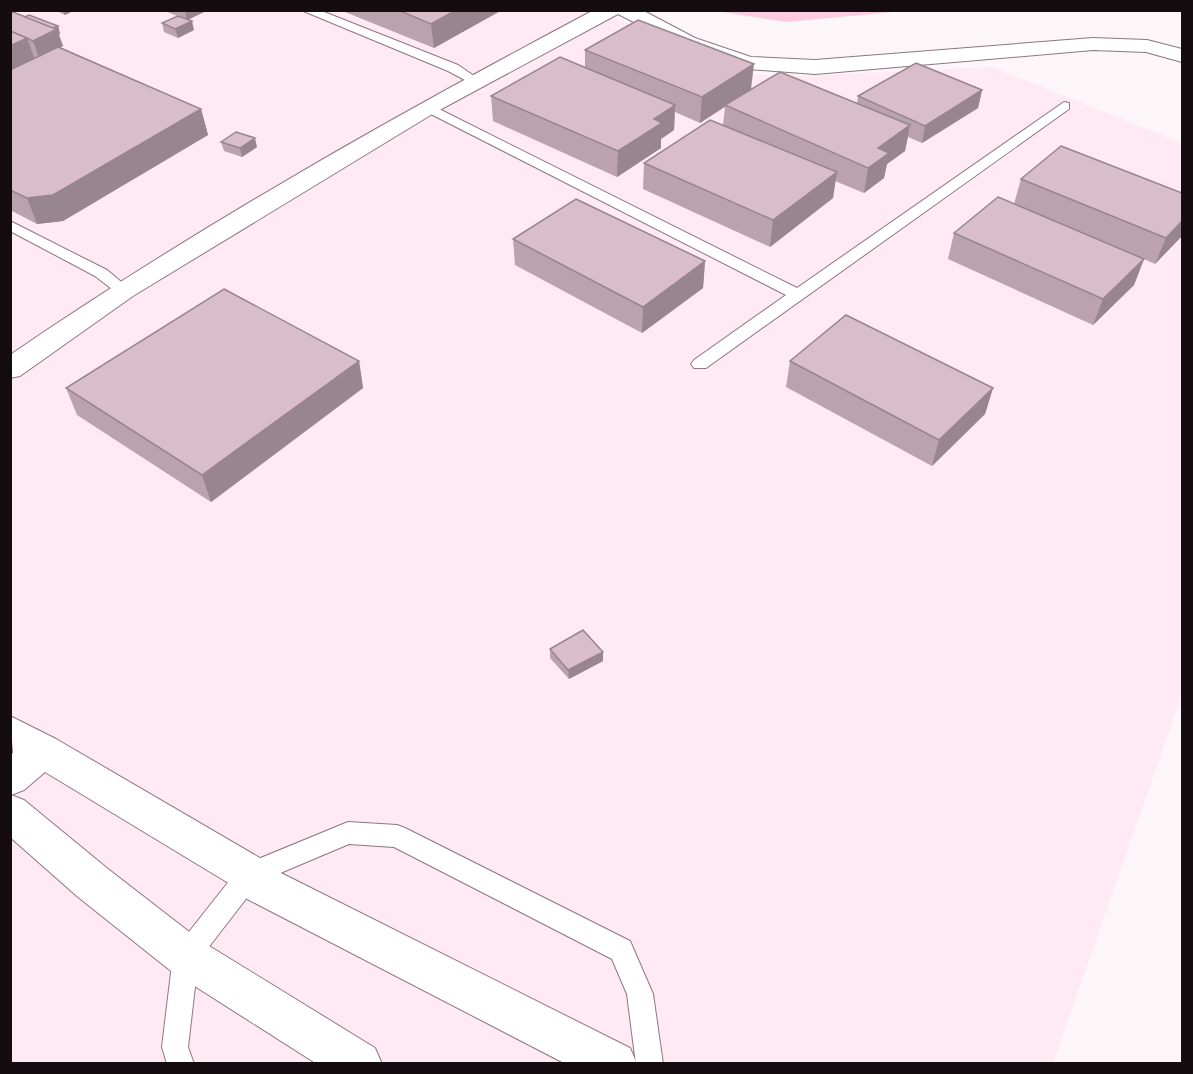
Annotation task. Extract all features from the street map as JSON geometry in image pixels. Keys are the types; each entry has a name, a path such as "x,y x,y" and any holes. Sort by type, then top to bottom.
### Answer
{"street":[{"path":"10,369 123,290 426,108 610,10"},
{"path":"625,10 688,42 748,63 815,67 1093,44 1147,46 1182,56"},
{"path":"10,778 27,741 250,874 262,885 614,1064"},
{"path":"10,812 93,883 186,956 359,1064"}],"lane":[{"path":"307,10 453,68 476,82"},
{"path":"700,364 1064,106"},
{"path":"426,108 798,295"},
{"path":"10,225 101,273 123,290"},
{"path":"181,1064 175,1047 186,956 250,874 348,833 397,836 621,950 639,994 650,1064"}],"shaded area":[{"path":"30,10 600,11 738,74 799,76 992,67 1182,143 1182,694 1053,1063 11,1063 10,19"},
{"path":"716,11 903,11 787,22"}],"building":[{"path":"398,10 456,10 431,24"},
{"path":"13,12 57,29 33,41 10,31 10,13"},
{"path":"29,15 58,26 53,28 25,17"},
{"path":"178,16 192,21 175,29 162,23"},
{"path":"638,20 754,64 702,97 585,50"},
{"path":"10,31 27,38 10,46"},
{"path":"58,47 201,109 53,195 27,198 10,190 10,70"},
{"path":"560,57 675,105 654,119 662,123 618,151 491,96"},
{"path":"916,63 982,90 925,126 858,96"},
{"path":"780,72 910,125 878,148 889,153 868,168 725,105"},
{"path":"710,120 837,172 773,220 644,163"},
{"path":"236,132 255,138 240,148 221,142"},
{"path":"1061,146 1182,193 1182,221 1166,238 1021,179"},
{"path":"998,197 1144,259 1103,299 954,233"},
{"path":"576,199 705,261 643,307 513,239"},
{"path":"224,289 359,361 202,475 66,388"},
{"path":"846,315 993,388 939,440 790,361"},
{"path":"583,630 603,652 568,670 550,649"}]}
